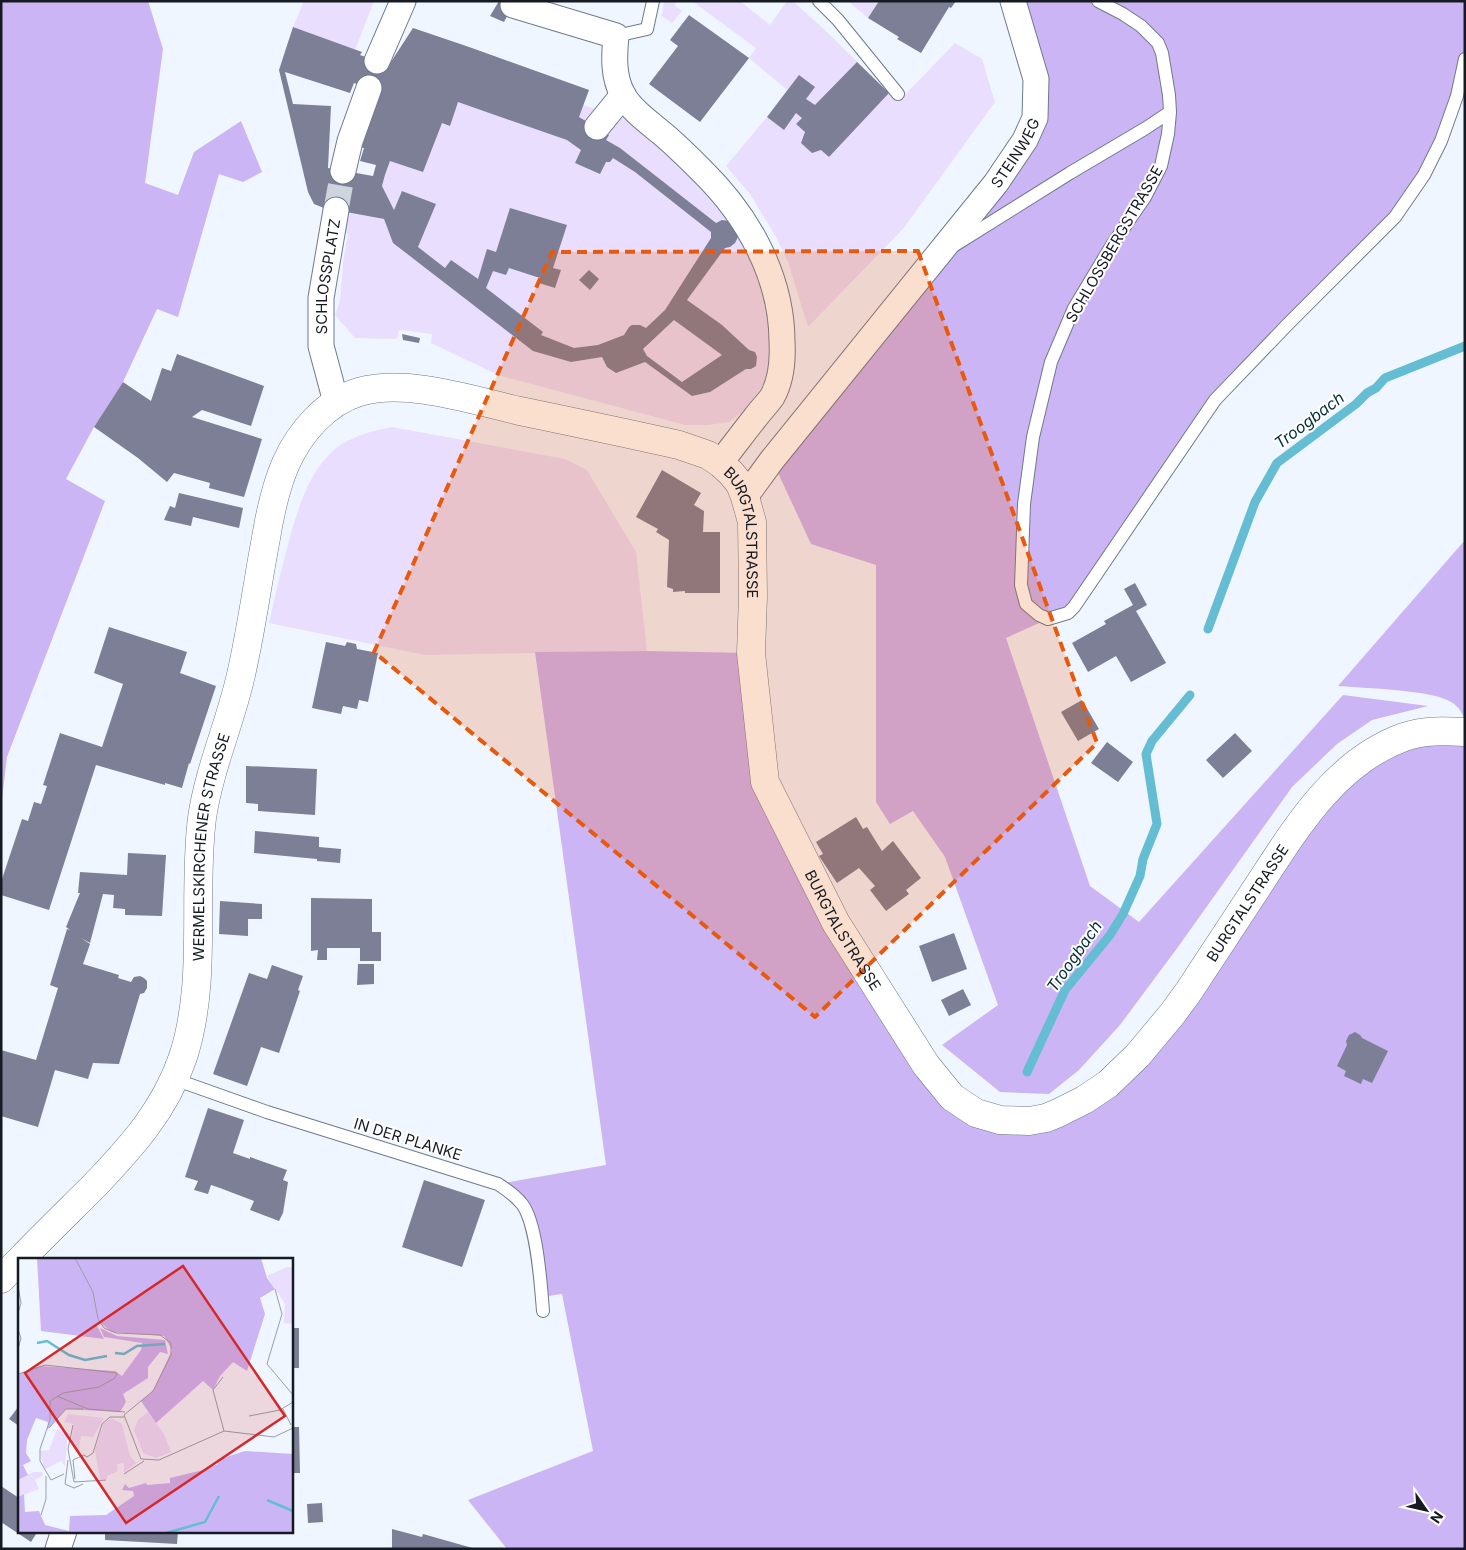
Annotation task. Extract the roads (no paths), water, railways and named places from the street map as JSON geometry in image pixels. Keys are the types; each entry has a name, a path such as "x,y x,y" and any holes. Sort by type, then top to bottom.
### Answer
{"main road":[{"name":"BURGTALSTRASSE","path":"336,402 358,393 380,388 401,388 444,394 679,444 708,455 720,463 740,484 752,522 753,596 751,653 766,782 836,923 915,1048 952,1098 976,1113 1000,1120 1029,1121 1046,1118 1084,1100 1108,1084 1138,1054 1173,1013 1288,840 1306,814 1324,793 1365,758 1405,737 1434,731 1465,732"},
{"name":"WERMELSKIRCHENER STRASSE","path":"22,1258 136,1141 160,1108 182,1059 189,1035 196,985 199,849 206,795 240,682 272,508 282,473 292,452 309,427 336,402"},
{"name":"WERMELSKIRCHENER STRASSE","path":"1,1279 18,1262"}],"street":[{"path":"377,61 403,1"},
{"name":"STEINWEG","path":"936,257 996,183 1025,140 1035,118 1036,79 1013,1"},
{"path":"513,5 616,36 613,58 614,70 623,96 645,119 704,173 735,209 748,228 768,267 780,310 783,352 780,372 772,397 720,463"},
{"path":"343,171 350,141 369,88"},
{"path":"597,127 623,96"},
{"name":"SCHLOSSPLATZ","path":"336,210 321,298 321,346 336,402"},
{"path":"745,497 772,460 936,257"},
{"path":"58,1549 64,1532"}],"lane":[{"path":"616,36 647,29 653,1"},
{"path":"819,1 838,20 898,94"},
{"path":"936,257 1170,112 1164,61 1158,43 1141,26 1098,1"},
{"name":"SCHLOSSBERGSTRASSE","path":"1170,112 1168,134 1161,166 1145,197 1112,245 1074,308 1051,362 1033,437 1024,504 1021,585 1026,604 1039,615 1048,619 1068,613 1074,607 1215,400 1395,217 1424,175 1440,141 1457,96 1465,59"},
{"name":"IN DER PLANKE","path":"174,1079 267,1112 498,1184 512,1193 523,1205 531,1220 543,1311"}],"waterway":[{"name":"Troogbach","path":"1208,629 1255,502 1277,463 1356,404 1385,378 1465,346"},
{"name":"Troogbach","path":"1027,1072 1065,990 1110,935 1123,914 1140,876 1143,859 1157,824 1146,754 1152,741 1190,695"}],"tunnel":[{"path":"336,210 343,171"}]}
